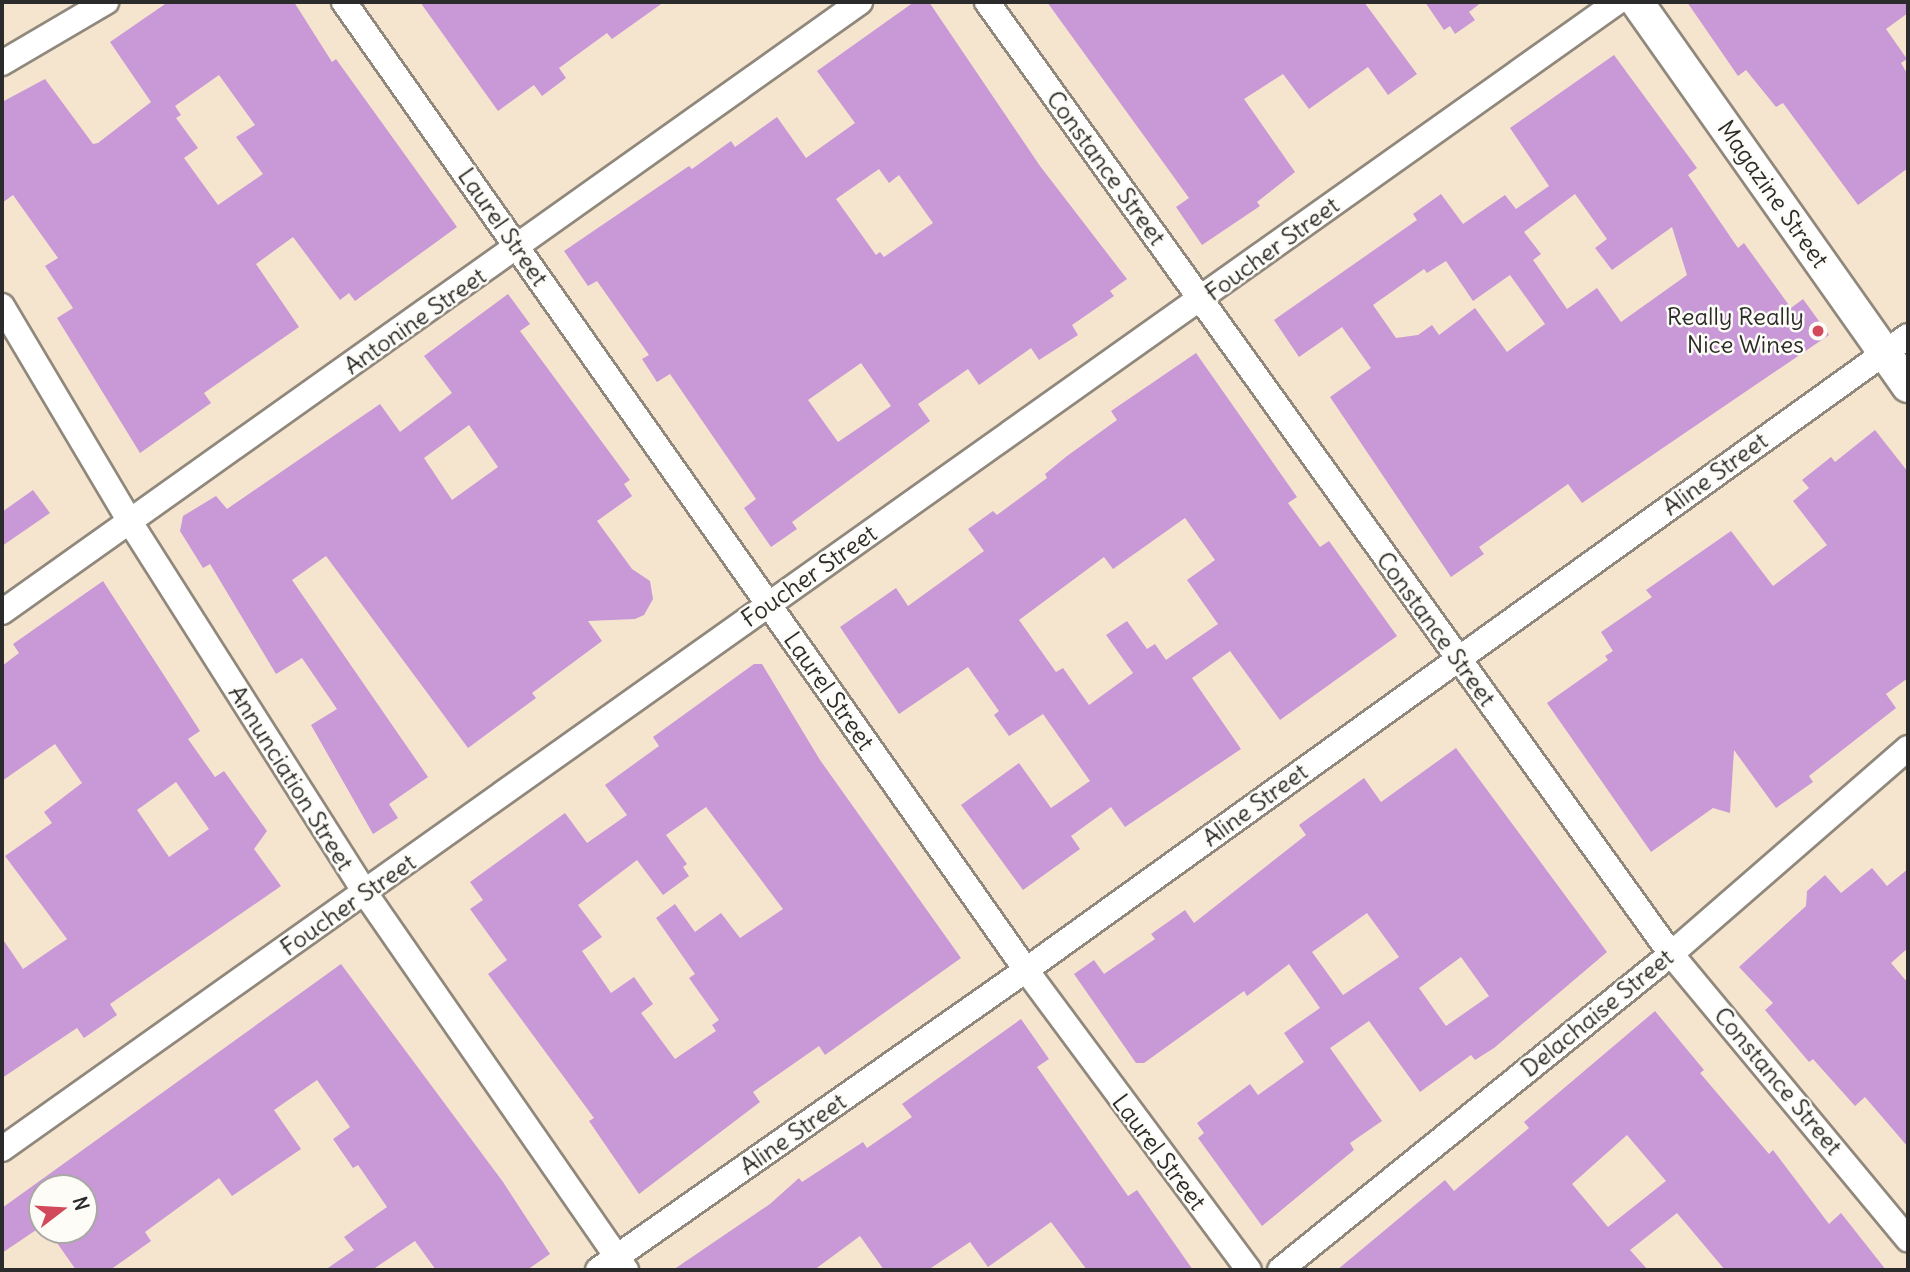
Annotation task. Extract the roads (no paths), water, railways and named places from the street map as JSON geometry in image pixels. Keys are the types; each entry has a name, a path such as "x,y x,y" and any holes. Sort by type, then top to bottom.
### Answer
{"street":[{"path":"2,64 106,2"},
{"name":"Laurel Street","path":"344,2 1026,970 1250,1270"},
{"name":"Antonine Street","path":"2,612 518,248 860,2"},
{"name":"Constance Street","path":"987,2 1457,660 1671,954 1908,1239"},
{"name":"Foucher Street","path":"2,1149 1201,300 1616,2"},
{"name":"Magazine Street","path":"1637,2 1896,344 1908,386"},
{"name":"Annunciation Street","path":"2,306 130,522 365,893 614,1266"},
{"name":"Aline Street","path":"614,1266 1896,344"},
{"name":"Delachaise Street","path":"1280,1270 1671,954 1908,748"}],"place":[{"name":"Really Really Nice Wines","path":"1818,331"}]}
